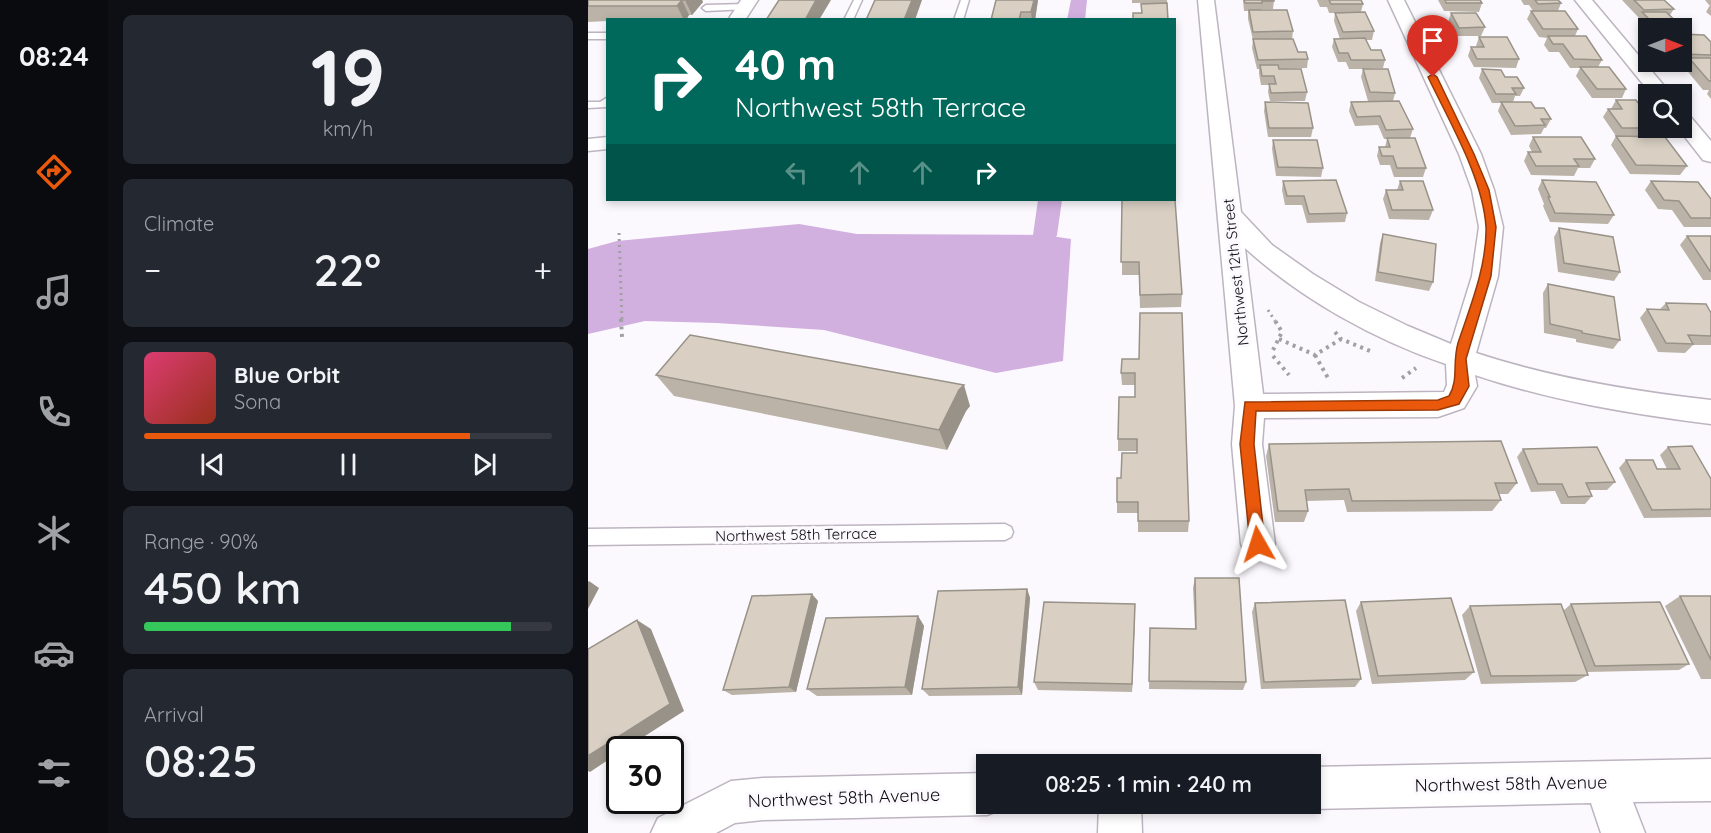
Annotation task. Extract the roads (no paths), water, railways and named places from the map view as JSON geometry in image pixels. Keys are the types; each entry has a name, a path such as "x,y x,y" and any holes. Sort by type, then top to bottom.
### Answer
{"street":[{"name":"Northwest 12th Street","path":"1206,0 1250,406 1247,444 1258,544"},
{"path":"1250,406 1438,405 1454,400 1462,386 1460,359 1485,276 1491,227 1483,190 1470,154 1396,0"},
{"path":"1584,0 1653,84"},
{"path":"1692,131 1711,155"},
{"path":"588,145 606,143"},
{"path":"1230,213 1243,233 1277,262 1325,295 1375,322 1460,359 1527,380 1593,396 1658,407 1711,412"},
{"name":"Northwest 58th Avenue","path":"1321,788 1711,780"},
{"path":"1604,782 1623,833"},
{"name":"Northwest 58th Avenue","path":"673,833 731,802 976,794"},
{"path":"1120,814 1120,833"}],"lane":[{"path":"849,18 858,0"},
{"path":"959,18 964,0"},
{"path":"706,8 743,9"},
{"path":"588,36 606,36"},
{"path":"588,105 603,105 606,102"},
{"name":"Northwest 58th Terrace","path":"588,537 1005,532"}],"waterway":[{"path":"1076,18 1079,0"},
{"path":"1045,235 1050,201"}]}
